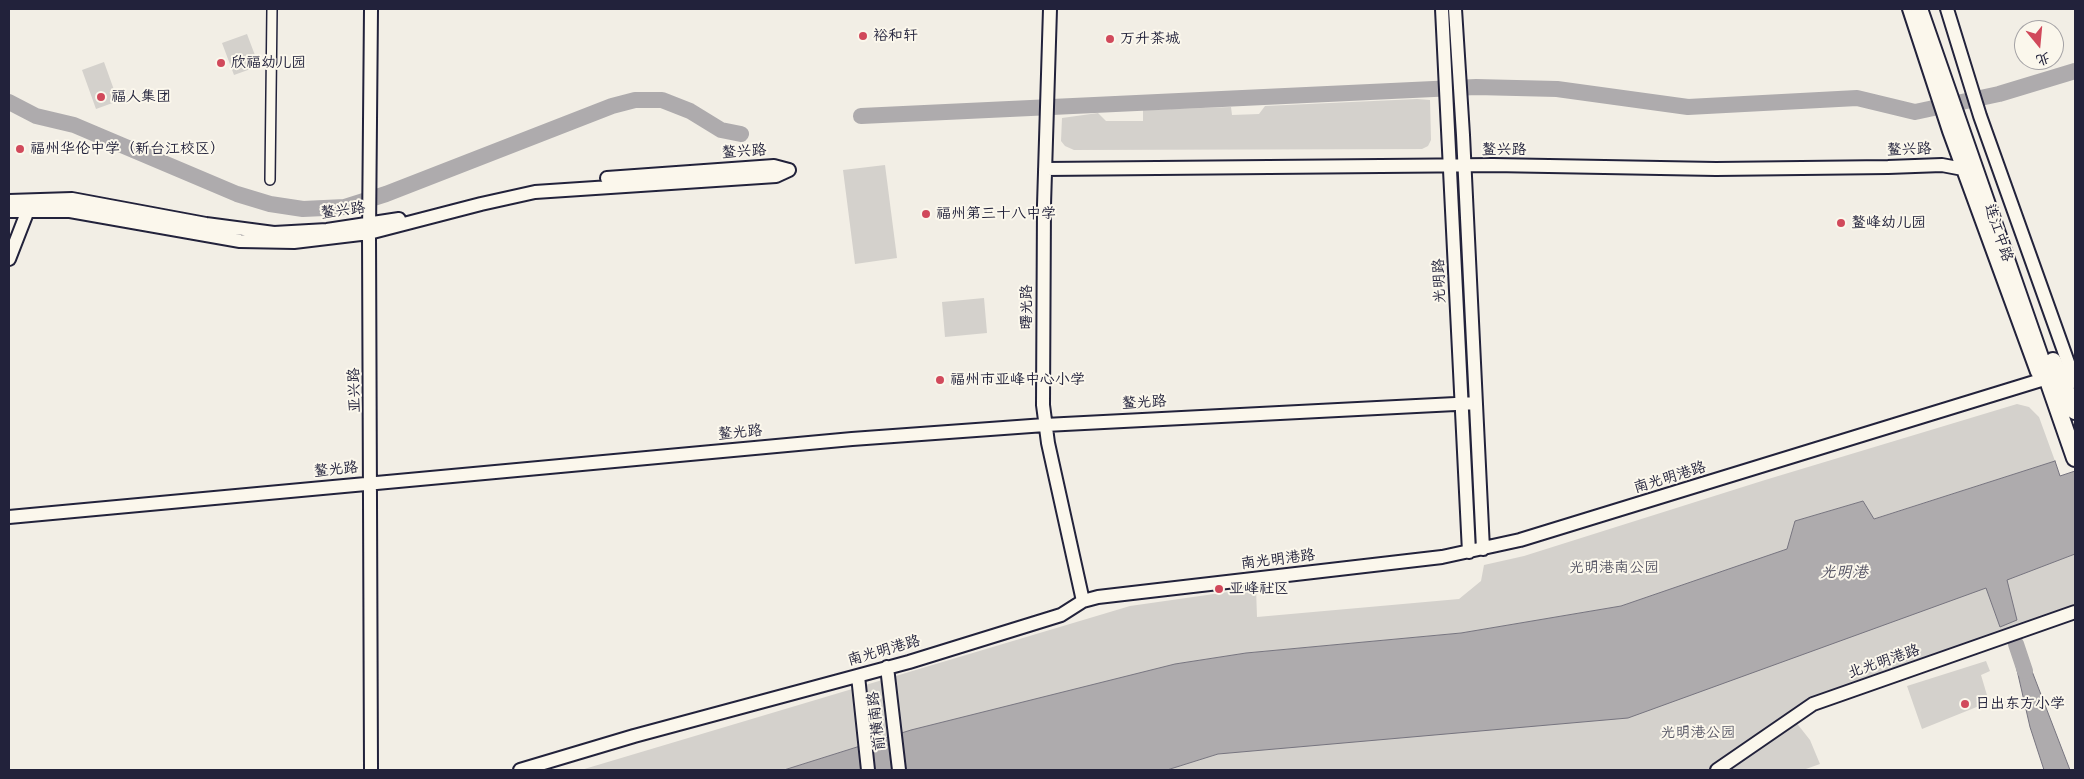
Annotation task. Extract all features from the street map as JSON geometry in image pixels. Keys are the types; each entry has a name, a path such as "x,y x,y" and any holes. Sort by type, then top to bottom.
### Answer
{"highway":[{"name":"连江中路","path":"1919,9 2049,378 2075,412"},
{"name":"连江中路","path":"1931,9 2062,424 2075,458"}],"street":[{"path":"270,180 272,9"},
{"name":"亚兴路","path":"371,9 371,770"},
{"name":"曙光路","path":"1050,9 1045,169 1043,405 1045,424 1083,601"},
{"name":"光明路","path":"1442,9 1447,100 1458,166 1475,403 1483,549"},
{"name":"光明路","path":"1455,9 1461,100 1458,166 1461,403 1470,552"},
{"path":"1909,9 1963,169 2049,378"},
{"path":"1947,9 1980,116 2075,382"},
{"path":"1952,9 1956,34"},
{"name":"鳌兴路","path":"1045,169 1458,166 1716,169 1888,168 1942,165 1963,169"},
{"name":"鳌兴路","path":"9,211 72,199 206,224 274,233 327,230 397,219 495,192 532,184 774,166 789,170 776,176 535,192 487,202 370,223"},
{"name":"鳌兴路","path":"9,201 30,206"},
{"path":"9,259 30,206"},
{"name":"南光明港路","path":"520,770 634,736 887,668 1061,614 1083,601 1098,597 1483,549 1560,529 2049,378"},
{"name":"鳌光路","path":"9,517 852,439 1045,424 1475,403"},
{"name":"北光明港路","path":"1717,770 1813,704 2075,612"},
{"name":"前横南路","path":"887,668 899,770"},
{"name":"前横南路","path":"858,676 868,770"}],"green space":[{"path":"247,34 259,66 234,75 222,43"},
{"path":"104,62 118,101 96,109 82,70"},
{"path":"1430,100 1431,140 1428,146 1422,149 1074,150 1065,146 1061,141 1062,118 1098,113 1106,121 1143,121 1143,110 1231,107 1232,115 1259,114 1265,106"},
{"path":"885,165 897,258 855,264 843,170"},
{"path":"984,298 987,333 945,337 942,302"},
{"name":"光明港南公园","path":"2017,404 2029,407 2039,417 2055,461 1873,519 1863,501 1795,521 1788,549 1621,606 1461,633 1246,653 1175,664 911,730 784,770 581,770 1130,606 1256,588 1257,617 1459,599 1481,581 1484,565 1524,556 1765,480"},
{"name":"光明港公园","path":"2075,554 2075,607 1808,702 1710,770 1167,770 1218,754 1998,583"},
{"path":"1986,661 1990,671 1981,675 1989,702 1922,729 1907,686"},
{"path":"1795,721 1810,740 1820,764 1803,770 1725,770"}],"water":[{"name":"光明港","path":"2055,461 2060,476 2075,471 2075,554 2007,580 2017,620 2000,627 1986,588 1628,718 1218,754 1167,770 784,770 911,730 1175,664 1246,653 1461,633 1621,606 1787,549 1795,521 1863,501 1874,519"},
{"path":"2018,650 2025,653 2070,770 2044,770 2030,727 2014,657"}],"waterway":[{"path":"861,116 1476,87 1557,89 1688,107 1857,98 1915,112 1999,94 2075,71"},
{"path":"9,102 36,116 74,125 237,194 270,204 303,209 345,207 386,194 612,106 635,100 662,100 690,111 721,130 741,134"},
{"path":"2016,644 2025,671"}],"place":[{"name":"裕和轩","path":"863,36"},
{"name":"万升茶城","path":"1110,39"},
{"name":"欣福幼儿园","path":"221,63"},
{"name":"福人集团","path":"101,97"},
{"name":"福州华伦中学（新台江校区）","path":"20,149"},
{"name":"福州第三十八中学","path":"926,214"},
{"name":"鳌峰幼儿园","path":"1841,223"},
{"name":"福州市亚峰中心小学","path":"940,380"},
{"name":"亚峰社区","path":"1219,589"},
{"name":"日出东方小学","path":"1965,704"}]}
